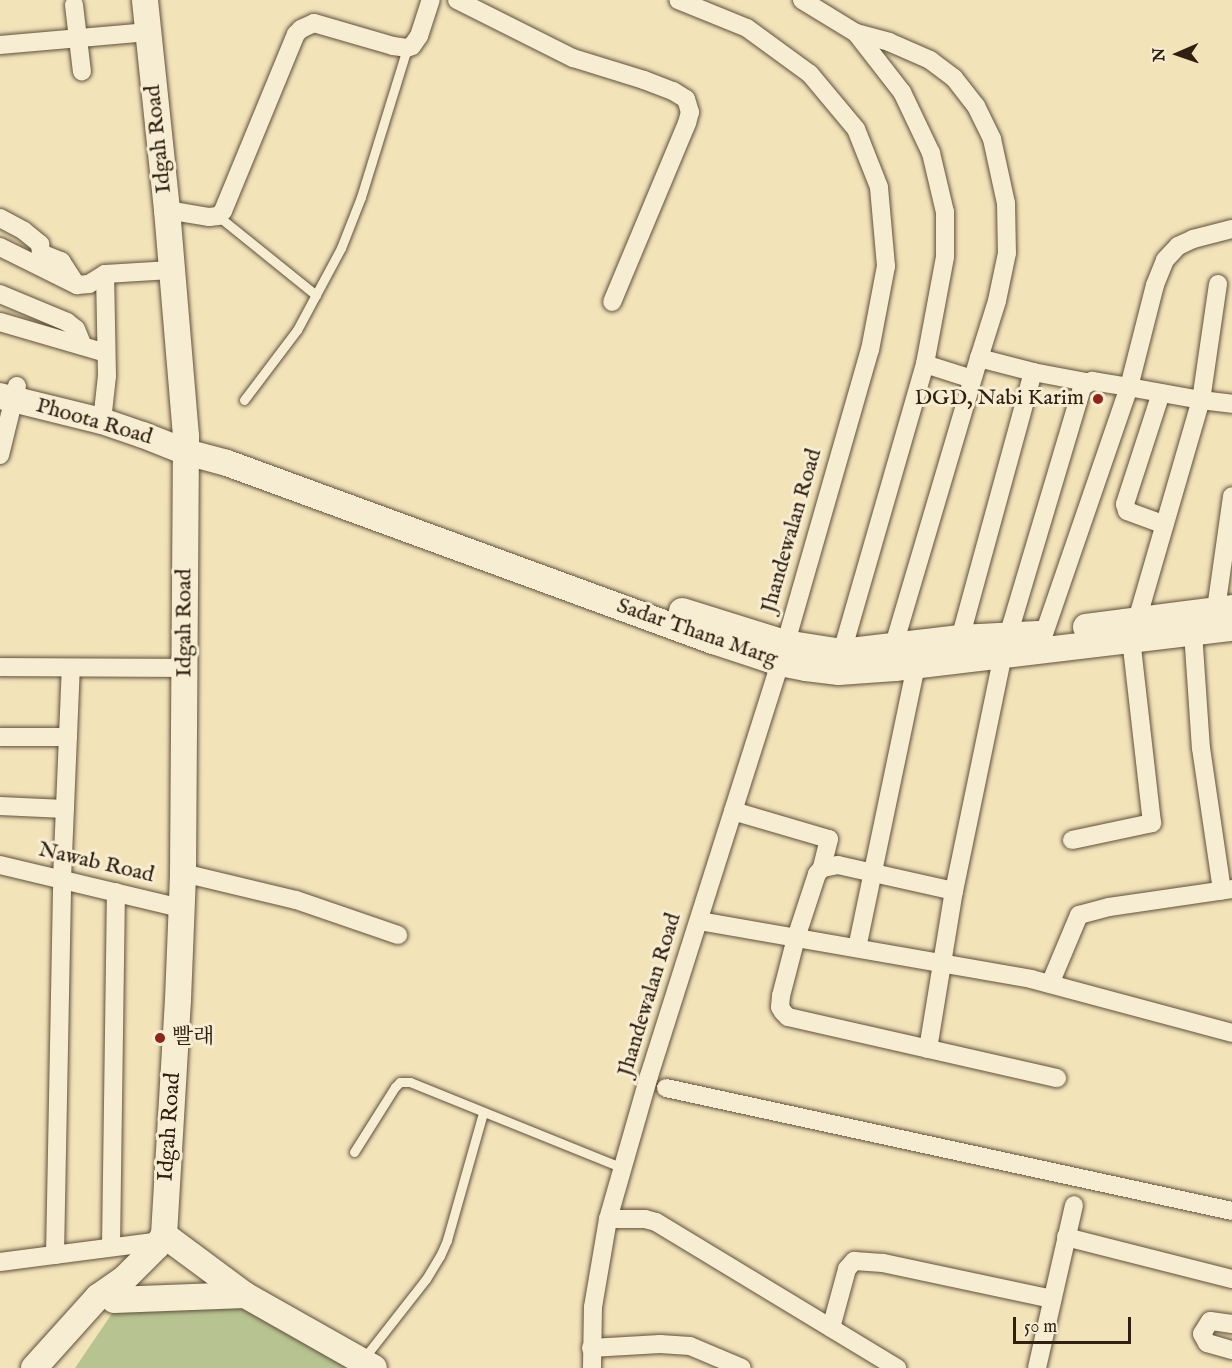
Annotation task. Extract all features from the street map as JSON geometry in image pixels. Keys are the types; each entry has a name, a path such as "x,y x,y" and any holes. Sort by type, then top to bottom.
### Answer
{"street":[{"name":"Idgah Road","path":"144,0 167,210 186,444 183,873 178,1000 161,1241"},
{"path":"167,210 218,216 223,211 296,34 301,29 314,23 407,48 412,46 418,36 431,0"},
{"path":"457,0 573,58 645,80 686,99 690,112 687,123 612,302"},
{"path":"802,0 856,33 889,42 930,60 954,78 976,106 992,139 1006,203 1007,253 997,301 893,648"},
{"name":"Jhandewalan Road","path":"592,1368 593,1307 608,1219 782,653 870,350 886,266 879,187 856,129 810,74 747,28 684,1"},
{"path":"74,5 82,72"},
{"path":"0,45 148,32"},
{"path":"842,652 925,364 945,257 945,212 931,153 902,92 856,33"},
{"path":"0,218 24,231 40,244 41,253 61,261 77,285"},
{"path":"1044,634 1129,387 1155,285 1165,260 1178,246 1193,239 1232,229"},
{"path":"0,247 77,285 89,284 105,274 171,270"},
{"path":"103,414 106,353 105,274"},
{"path":"1072,840 1152,823 1134,630 1201,400 1218,284"},
{"path":"0,294 67,322 76,329 82,346"},
{"path":"0,322 106,353"},
{"path":"979,358 1033,372 1086,382 1232,404"},
{"path":"925,364 972,380"},
{"path":"960,638 1033,372"},
{"path":"928,1049 954,891 1006,645 1082,387 1086,382"},
{"path":"1,450 8,391"},
{"name":"Phoota Road","path":"8,391 103,414 186,444"},
{"path":"1161,393 1125,504 1127,511 1165,525"},
{"name":"Sadar Thana Marg","path":"186,444 236,449 705,619 782,653 839,672 916,665 1044,634 1134,630 1193,632 1227,615"},
{"path":"1227,615 1232,496"},
{"name":"Sadar Thana Marg","path":"782,653 893,648 960,638 1006,645 1134,630 1227,615"},
{"path":"1050,984 1079,915 1109,907 1227,890 1201,748 1193,632"},
{"path":"858,948 916,665"},
{"path":"0,667 184,668"},
{"path":"55,1255 62,879 71,668"},
{"path":"0,737 68,737"},
{"path":"0,806 65,809"},
{"path":"733,811 829,839 822,868 817,874 796,938 781,996 780,1007 788,1017 1057,1078"},
{"path":"822,868 838,864 873,874 954,891"},
{"name":"Nawab Road","path":"0,865 180,908"},
{"path":"183,873 296,900 398,935"},
{"path":"111,1247 116,892"},
{"path":"699,921 1050,984 1232,1033"},
{"path":"666,1088 1232,1211"},
{"path":"1036,1368 1074,1205"},
{"path":"608,1219 645,1219 656,1222 897,1368"},
{"path":"1066,1237 1232,1279"},
{"path":"0,1262 161,1241 245,1295 368,1364"},
{"path":"56,1368 161,1241"},
{"path":"831,1328 846,1269 854,1261 883,1263 1052,1299"},
{"path":"34,1368 98,1297 119,1290 245,1295"},
{"path":"1232,1324 1210,1321 1202,1334 1207,1342 1232,1350"},
{"path":"591,1348 676,1345 706,1360 742,1368"}],"lane":[{"path":"244,400 297,330 341,248 361,197 407,48"},
{"path":"218,216 316,296"},
{"path":"354,1152 400,1082 418,1084 483,1113 623,1168"},
{"path":"368,1364 440,1256 447,1240 483,1113"}],"green space":[{"path":"251,1300 350,1368 75,1368 115,1309"}],"place":[{"name":"DGD, Nabi Karim","path":"1098,399"},
{"name":"빨래","path":"160,1038"}]}
